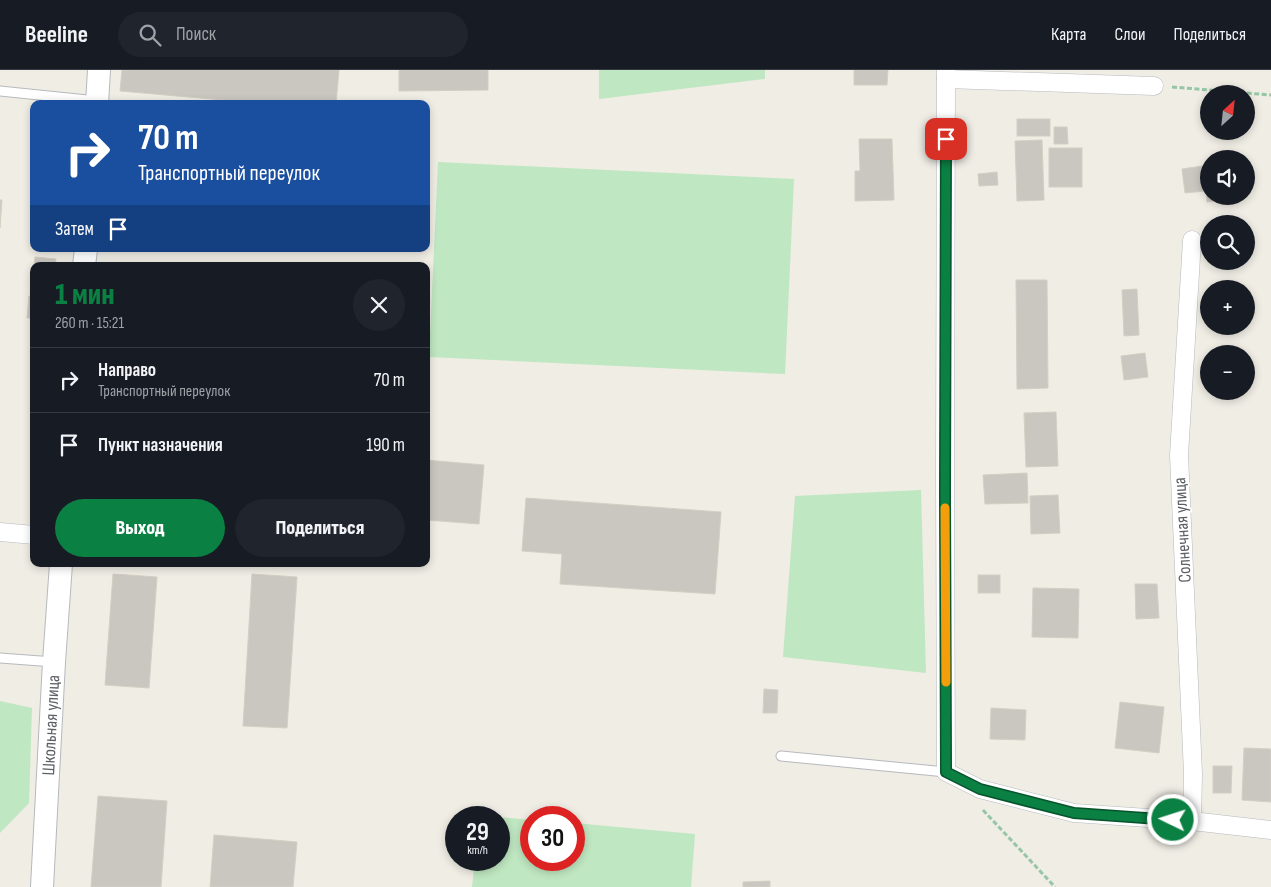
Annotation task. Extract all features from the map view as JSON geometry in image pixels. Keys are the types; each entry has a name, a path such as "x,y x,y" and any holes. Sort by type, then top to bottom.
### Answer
{"street":[{"path":"97,100 100,70"},
{"path":"1154,86 946,75 946,772 980,789 1074,813 1192,821 1271,830"},
{"name":"Солнечная улица","path":"1192,240 1179,455 1193,774 1192,821"},
{"path":"0,532 30,535"},
{"name":"Школьная улица","path":"42,887 61,567"}],"lane":[{"path":"0,91 73,100"},
{"path":"0,658 54,662"},
{"path":"781,756 946,772"}],"path":[{"path":"1154,86 1271,95"},
{"path":"980,808 1055,887"}],"green space":[{"path":"599,70 765,70 765,79 599,99"},
{"path":"438,162 794,179 785,374 430,357"},
{"path":"921,490 926,673 783,657 795,496"},
{"path":"0,701 32,708 29,803 0,833"},
{"path":"510,818 520,819 520,871 585,871 585,824 695,834 691,887 472,887 474,871 510,871"}],"building":[{"path":"122,70 339,70 336,100 222,100 120,91"},
{"path":"399,70 488,70 488,90 399,91"},
{"path":"854,70 888,70 887,85 854,85"},
{"path":"1017,119 1050,119 1050,136 1017,136"},
{"path":"1054,127 1067,127 1068,144 1054,144"},
{"path":"859,139 892,139 894,200 855,201 855,171 860,171"},
{"path":"1042,140 1044,200 1017,201 1015,141"},
{"path":"1049,148 1082,148 1082,187 1049,187"},
{"path":"1200,166 1200,192 1185,193 1182,169"},
{"path":"997,172 998,185 979,186 978,174"},
{"path":"0,200 2,200 0,228"},
{"path":"35,257 56,259 56,262 34,262"},
{"path":"1016,280 1047,280 1048,388 1017,389"},
{"path":"1137,289 1139,335 1124,336 1122,290"},
{"path":"29,296 30,296 30,318 27,318"},
{"path":"1145,353 1148,377 1124,380 1121,356"},
{"path":"1056,412 1058,466 1026,467 1024,413"},
{"path":"430,460 484,465 479,524 430,520"},
{"path":"1027,473 1028,503 985,504 983,475"},
{"path":"1058,495 1060,533 1031,534 1030,496"},
{"path":"526,498 721,512 715,594 560,584 562,554 522,551"},
{"path":"113,574 157,577 149,688 105,685"},
{"path":"252,574 297,577 287,728 243,726"},
{"path":"978,575 1000,575 1000,593 978,593"},
{"path":"1135,584 1157,584 1159,618 1136,619"},
{"path":"1033,588 1079,589 1078,638 1032,637"},
{"path":"764,689 778,690 777,713 763,713"},
{"path":"1120,702 1164,707 1159,753 1115,748"},
{"path":"991,708 1026,710 1025,740 990,739"},
{"path":"1244,748 1271,749 1271,802 1242,800"},
{"path":"1213,766 1232,766 1231,793 1213,793"},
{"path":"98,796 167,801 161,887 91,887"},
{"path":"214,835 297,842 293,887 210,887"},
{"path":"770,881 770,887 743,887 743,882"}],"slow traffic":[{"path":"945,508 946,682"}],"route":[{"path":"946,139 946,772 980,789 1074,813 1173,820"}]}
